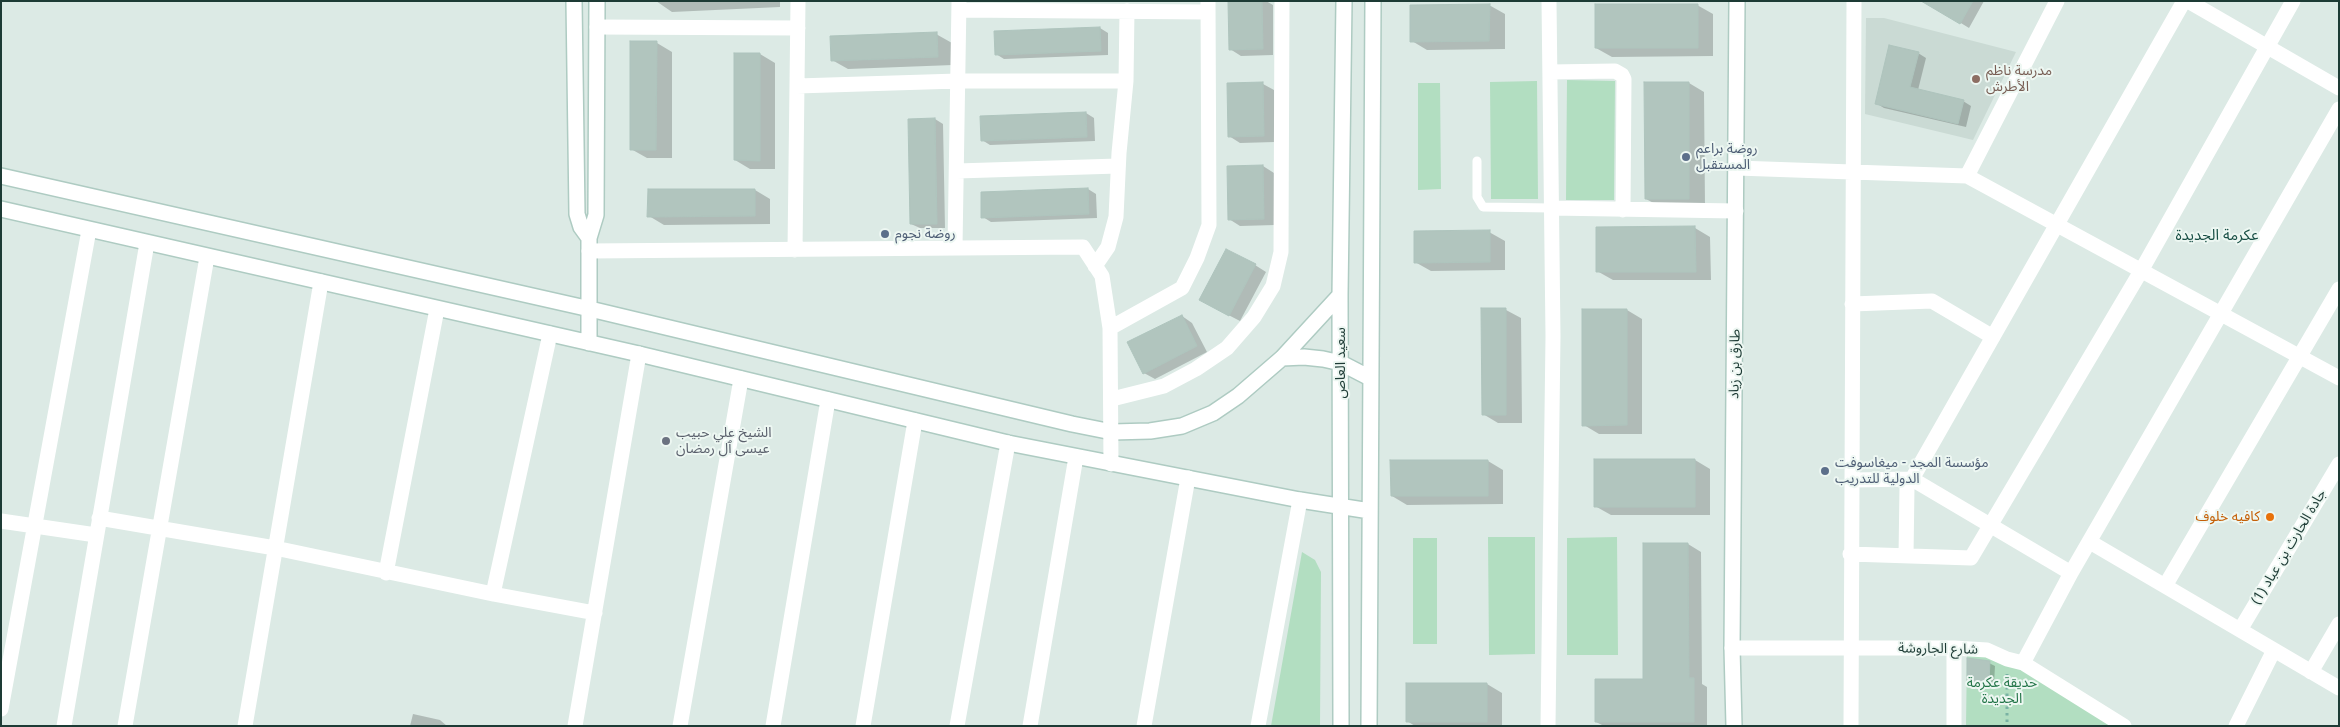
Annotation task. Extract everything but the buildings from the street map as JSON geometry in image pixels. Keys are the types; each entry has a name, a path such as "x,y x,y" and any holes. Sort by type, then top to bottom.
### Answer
{"street":[{"path":"574,1 577,214 580,227 589,245"},
{"path":"589,343 589,245 596,215 597,1"},
{"path":"795,250 798,1"},
{"path":"1112,399 1164,386 1196,369 1227,348 1254,317 1273,286 1281,252 1282,1"},
{"name":"سعيد العاص","path":"1341,726 1340,295 1344,1"},
{"path":"1369,726 1373,1"},
{"path":"1548,726 1553,336 1549,1"},
{"name":"طارق بن زياد","path":"1734,726 1732,648 1737,1"},
{"path":"1851,726 1850,554 1853,480 1854,1"},
{"path":"1967,176 2058,1"},
{"path":"1906,556 1907,487 2184,1"},
{"path":"2188,1 2339,88"},
{"path":"1850,554 1971,558 2141,270 2293,1"},
{"path":"955,247 959,6 1127,11 1208,7 1209,225 1197,258 1182,288 1110,328"},
{"path":"1095,266 1108,247 1116,217 1118,166 1126,81 1127,11"},
{"path":"597,27 798,28"},
{"path":"1550,72 1615,71 1622,75 1624,79 1623,210"},
{"path":"797,86 958,80 1126,81"},
{"path":"2023,663 2071,573 2339,109"},
{"path":"957,170 1118,166"},
{"path":"1736,168 1967,176 2339,378"},
{"path":"1,176 590,309 1112,432 1150,432 1182,426 1213,413 1238,396 1282,358 1340,295"},
{"path":"1552,208 1736,211"},
{"path":"1,209 639,354 1008,443 1076,458 1300,500 1370,511"},
{"path":"1,709 89,230"},
{"path":"64,726 147,243"},
{"path":"589,245 795,250 1083,247 1102,276 1110,328 1111,464"},
{"path":"125,726 206,257"},
{"path":"245,726 321,282"},
{"path":"2165,586 2339,290"},
{"path":"1852,304 1932,301 1993,337"},
{"path":"386,572 437,309"},
{"path":"493,594 550,334"},
{"path":"575,726 639,354"},
{"path":"1282,358 1304,357 1341,363 1370,378"},
{"path":"680,726 740,379"},
{"path":"773,726 828,400"},
{"path":"863,726 915,421"},
{"path":"957,726 1008,443"},
{"path":"1030,726 1076,458"},
{"name":"جادة الحارث بن عباد (1)","path":"2240,630 2339,464"},
{"path":"1144,726 1188,478"},
{"path":"1853,480 1912,480 2071,573"},
{"path":"1258,726 1300,500"},
{"path":"99,518 275,548 493,594 595,613"},
{"path":"1,521 96,535"},
{"path":"2090,542 2339,688"},
{"path":"2310,672 2339,624"},
{"name":"شارع الجاروشة","path":"1732,648 1954,648 1987,650 2007,659 2023,663 2124,726"},
{"path":"1954,648 1954,726"},
{"path":"2236,726 2274,650"}],"lane":[{"path":"1477,161 1477,197 1483,207 1552,208"}],"path":[{"path":"2007,659 2007,726"}],"shaded area":[{"path":"1866,18 1884,18 2016,52 1973,140 1865,114"}],"green space":[{"path":"1567,80 1615,81 1614,200 1566,200"},
{"path":"1537,81 1538,199 1491,199 1490,82"},
{"path":"1418,83 1440,83 1441,189 1418,190"},
{"path":"1488,537 1535,537 1535,654 1489,655"},
{"path":"1617,537 1618,655 1567,655 1567,538"},
{"path":"1413,538 1437,538 1437,644 1413,644"},
{"path":"1302,552 1315,560 1321,572 1320,726 1271,726"},
{"name":"حديقة عكرمة الجديدة","path":"1987,650 2124,726 1966,726 1967,653"}],"place":[{"name":"مدرسة ناظم الأطرش","path":"1976,79"},
{"name":"روضة براعم المستقبل","path":"1686,157"},
{"name":"روضة نجوم","path":"885,234"},
{"name":"الشيخ علي حبيب عيسى ٱل رمضان","path":"666,441"},
{"name":"مؤسسة المجد - ميغاسوفت الدولية للتدريب","path":"1825,471"},
{"name":"كافيه خلوف","path":"2270,517"}],"district":[{"name":"عكرمة الجديدة","path":"2217,236"}]}
